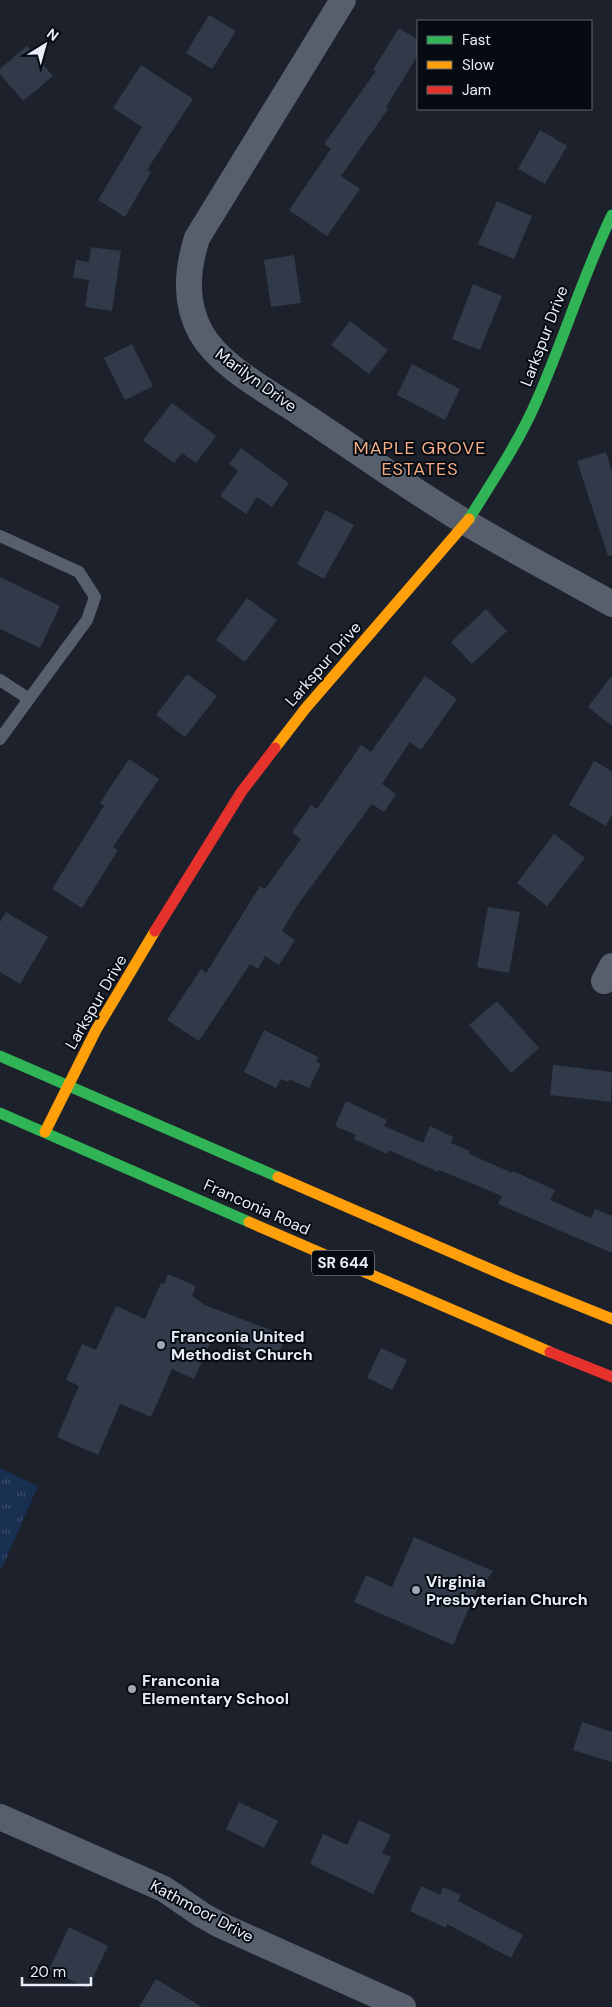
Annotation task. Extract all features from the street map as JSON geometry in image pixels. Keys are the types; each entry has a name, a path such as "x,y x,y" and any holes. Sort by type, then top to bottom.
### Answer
{"main road":[{"name":"Larkspur Drive","path":"45,1132 96,1030 195,865 242,791 305,709 467,523 511,452 536,400 597,246 612,214"},
{"path":"0,1056 69,1084 504,1275 612,1319"},
{"name":"Franconia Road","path":"0,1113 494,1329 612,1377"}],"street":[{"name":"Marilyn Drive","path":"343,0 197,238 190,262 188,289 192,310 201,332 212,349 238,371 467,523 612,604"},
{"name":"Kathmoor Drive","path":"0,1817 164,1889 220,1925 403,2007"}],"lane":[{"path":"0,536 79,572 95,597 88,620 0,739"},
{"path":"0,680 28,700"}],"green space":[{"path":"0,1468 38,1486 2,1568 0,1567"}],"building":[{"path":"209,15 236,31 212,69 186,53"},
{"path":"399,28 417,39 417,57 386,107 388,109 341,176 360,189 327,236 289,210 331,149 324,144 376,71 373,70"},
{"path":"27,46 53,76 23,101 0,74 0,69"},
{"path":"141,65 193,99 147,170 151,172 125,217 98,200 142,127 113,108"},
{"path":"540,130 567,146 545,184 518,169"},
{"path":"497,201 532,216 514,259 478,244"},
{"path":"91,247 121,251 112,311 85,307 89,280 73,278 76,260 89,262"},
{"path":"294,255 301,303 271,307 264,260"},
{"path":"473,284 502,296 480,350 452,339"},
{"path":"350,321 388,350 369,374 331,345"},
{"path":"132,344 153,386 125,400 104,358"},
{"path":"412,364 460,389 445,420 397,395"},
{"path":"172,403 216,436 196,463 182,453 174,463 143,440"},
{"path":"241,448 289,483 272,507 257,497 246,514 220,496 238,471 229,464"},
{"path":"606,452 612,471 612,555 608,556 577,461"},
{"path":"326,510 354,525 324,579 297,564"},
{"path":"0,577 60,606 40,648 0,629"},
{"path":"247,598 277,620 245,662 216,640"},
{"path":"486,609 507,631 472,664 451,642"},
{"path":"187,674 217,696 185,737 156,715"},
{"path":"612,675 612,726 588,707"},
{"path":"425,676 457,699 421,750 410,742 382,784 396,794 384,812 372,804 299,903 282,931 295,940 279,965 265,956 258,969 250,964 199,1041 167,1020 201,969 206,973 260,886 265,889 301,839 292,832 311,805 317,809 361,745 371,752"},
{"path":"129,759 159,779 113,847 118,850 82,908 52,889 104,806 100,803"},
{"path":"594,761 612,771 612,815 606,826 569,805"},
{"path":"554,834 585,858 547,906 517,883"},
{"path":"488,907 520,912 509,973 477,967"},
{"path":"6,912 48,937 20,984 0,972 0,922"},
{"path":"497,1001 539,1048 511,1073 469,1025"},
{"path":"264,1030 318,1057 316,1062 321,1064 309,1088 289,1079 288,1082 281,1079 276,1088 244,1072"},
{"path":"553,1065 612,1072 611,1102 550,1095"},
{"path":"346,1101 387,1120 384,1126 423,1143 430,1126 453,1137 451,1143 470,1151 469,1154 555,1190 550,1200 591,1218 595,1209 612,1216 612,1253 498,1204 502,1196 439,1170 438,1172 389,1150 387,1154 354,1139 356,1135 335,1126"},
{"name":"Franconia United Methodist Church","path":"168,1274 196,1286 192,1296 205,1305 276,1332 275,1335 285,1339 277,1357 267,1353 265,1357 214,1335 194,1379 172,1369 151,1417 120,1404 98,1455 57,1437 79,1386 66,1380 82,1344 96,1350 116,1306 145,1319 161,1283 164,1284"},
{"path":"381,1348 407,1360 392,1390 367,1378"},
{"name":"Virginia Presbyterian Church","path":"414,1537 493,1571 484,1584 479,1585 453,1645 354,1602 366,1575 392,1587"},
{"path":"582,1722 612,1732 612,1762 573,1750"},
{"path":"239,1802 278,1821 264,1848 226,1829"},
{"path":"359,1820 391,1835 382,1853 391,1857 373,1894 310,1864 323,1834 347,1845"},
{"path":"421,1886 440,1895 443,1887 461,1895 458,1901 523,1935 511,1958 447,1924 446,1928 410,1911"},
{"path":"69,1927 108,1946 88,1988 49,1970"},
{"path":"156,1979 202,2007 139,2007"}],"traffic: fast":[{"path":"469,519 530,416 612,215"},
{"path":"0,1056 278,1177"},
{"path":"0,1113 249,1222"}],"traffic: slow":[{"path":"275,748 305,709 469,519"},
{"path":"45,1132 96,1030 155,931"},
{"path":"278,1177 513,1279 612,1319"},
{"path":"249,1222 550,1352"}],"traffic: jam":[{"path":"155,931 242,791 275,748"},
{"path":"550,1352 612,1377"}],"place":[{"name":"Franconia United Methodist Church","path":"161,1345"},
{"name":"Virginia Presbyterian Church","path":"416,1590"},
{"name":"Franconia Elementary School","path":"132,1689"}],"district":[{"name":"MAPLE GROVE ESTATES","path":"420,458"}]}
